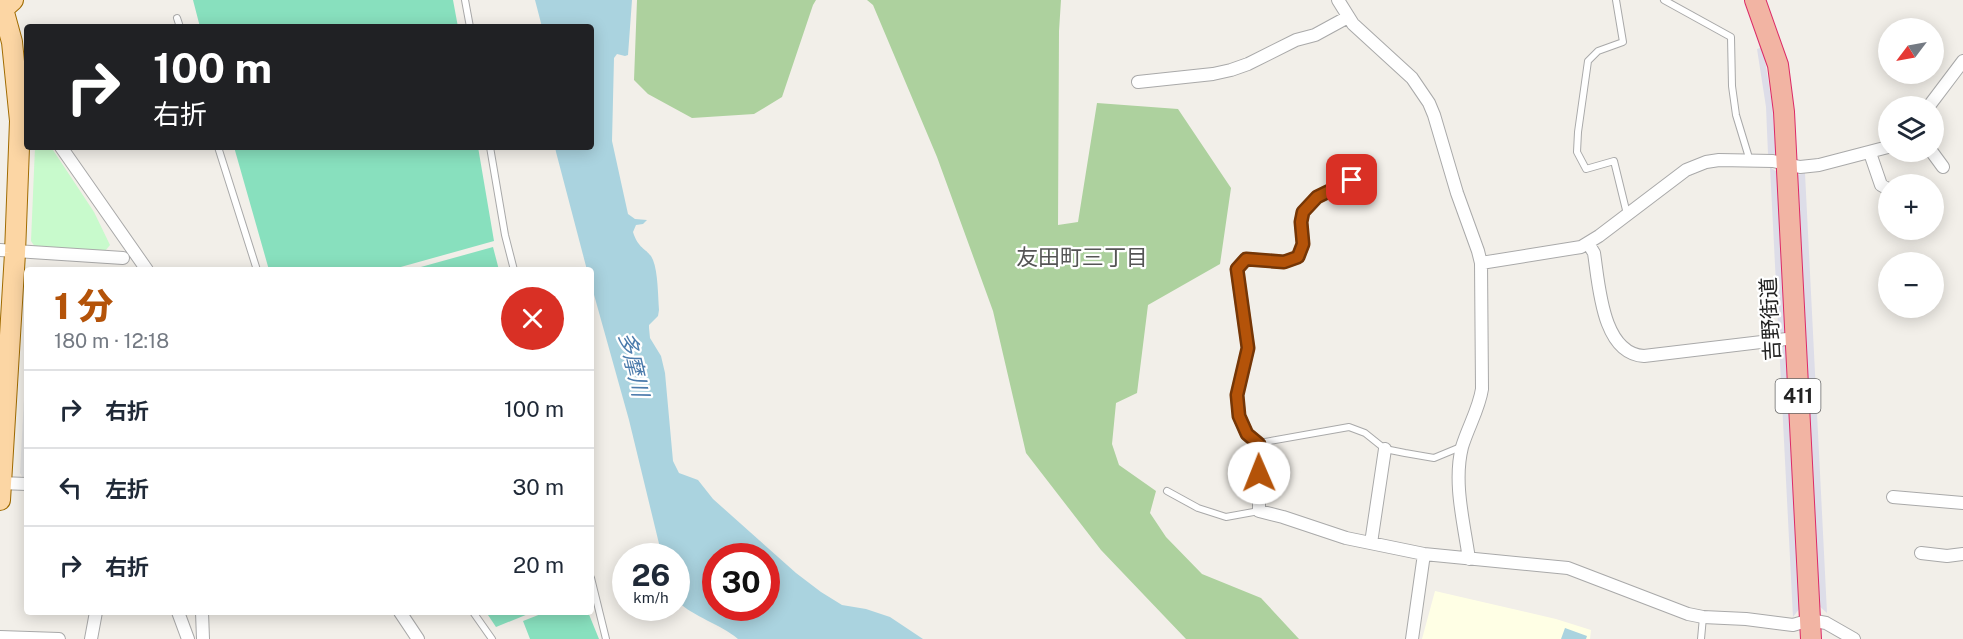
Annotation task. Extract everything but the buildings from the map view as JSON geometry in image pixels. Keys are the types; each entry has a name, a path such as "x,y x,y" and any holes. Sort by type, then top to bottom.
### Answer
{"highway":[{"name":"吉野街道","path":"1755,0 1778,65 1784,112 1810,629"}],"main road":[{"path":"0,489 7,251 23,121 12,42 4,4"}],"street":[{"path":"1338,0 1348,17 1368,39 1412,78 1429,103 1481,263 1482,389 1480,401 1462,446 1460,465 1460,490 1469,559"},
{"path":"1138,82 1231,70 1296,40 1315,35 1348,17"},
{"path":"1937,96 1963,61"},
{"path":"63,150 145,267"},
{"path":"1481,263 1562,251 1588,243 1693,166 1712,160 1773,161 1800,167 1819,165 1878,150"},
{"path":"1870,153 1878,176"},
{"path":"1939,162 1943,167"},
{"path":"1352,180 1317,197 1303,212 1301,222 1303,244 1298,257 1284,262 1246,259 1237,269 1248,348 1237,395 1239,416 1247,434 1259,444 1259,511 1346,538 1424,554 1568,568 1681,612 1703,617 1746,619 1810,629 1826,623 1854,639"},
{"path":"1588,243 1594,253 1607,323 1622,347 1629,353 1644,356 1795,338"},
{"path":"7,251 125,264 134,250"},
{"path":"1371,543 1385,448"},
{"path":"0,489 24,485"},
{"path":"1893,497 1963,503"},
{"path":"1921,553 1947,556 1963,554"},
{"path":"1412,639 1424,554"},
{"path":"91,639 95,615"},
{"path":"179,615 188,639"},
{"path":"202,615 204,639"},
{"path":"402,615 418,639"},
{"path":"0,637 59,639"}],"lane":[{"path":"465,0 469,24"},
{"path":"1616,0 1623,42 1598,51 1588,61 1577,152 1586,169 1614,161 1627,215"},
{"path":"1664,0 1731,37 1732,86 1736,115 1750,161"},
{"path":"177,18 179,24"},
{"path":"219,150 257,267"},
{"path":"491,150 513,267"},
{"path":"1259,444 1348,427 1365,433 1385,448 1434,458 1462,446"},
{"path":"1167,491 1198,508 1226,517 1259,511"},
{"path":"594,590 606,639"},
{"path":"475,615 492,639"},
{"path":"1701,639 1703,617"}],"shaded area":[{"path":"1746,0 1764,54 1772,104 1776,154 1768,154 1766,107 1757,49 1760,48"},
{"path":"1770,167 1777,172 1800,608 1793,617"},
{"path":"1805,173 1827,613 1818,605 1798,175"},
{"path":"24,398 24,478 20,473"},
{"path":"1435,591 1556,619 1591,630 1590,639 1422,639"}],"green space":[{"path":"193,0 453,0 457,24 199,24"},
{"path":"637,0 816,0 782,97 754,114 692,118 648,94 634,80"},
{"path":"867,0 1061,0 1058,225 1078,222 1097,103 1178,109 1231,188 1220,264 1148,305 1137,393 1116,403 1112,444 1119,465 1156,491 1150,513 1166,537 1202,574 1261,598 1299,639 1186,639 1101,550 1026,453 993,311 937,157 873,5"},
{"path":"35,150 53,150 94,212 110,245 105,251 35,247 31,241"},
{"path":"235,150 479,150 494,241 401,267 268,267"},
{"path":"493,247 498,267 421,267"},
{"path":"488,615 526,615 496,627"},
{"path":"538,615 589,615 599,639 530,639 523,621"}],"water":[{"name":"多摩川","path":"535,0 632,0 628,55 617,54 614,58 612,141 628,214 635,219 647,220 643,224 636,225 633,232 638,243 651,256 656,271 659,310 658,316 649,325 650,338 661,356 665,373 673,461 679,473 698,480 713,499 762,543 702,543 702,618 690,611 690,543 659,543 629,420 594,295 594,267 586,267 556,150 594,150 594,24 541,24"},
{"path":"780,559 821,592 842,605 866,609 890,617 923,639 738,639 708,621 780,621"},
{"path":"1565,628 1587,636 1586,639 1561,639"}],"district":[{"name":"友田町三丁目","path":"1082,257"}],"route":[{"path":"1259,473 1259,444 1247,434 1239,416 1237,395 1248,348 1237,269 1246,259 1284,262 1298,257 1303,244 1301,222 1303,212 1317,197 1352,180"}]}
